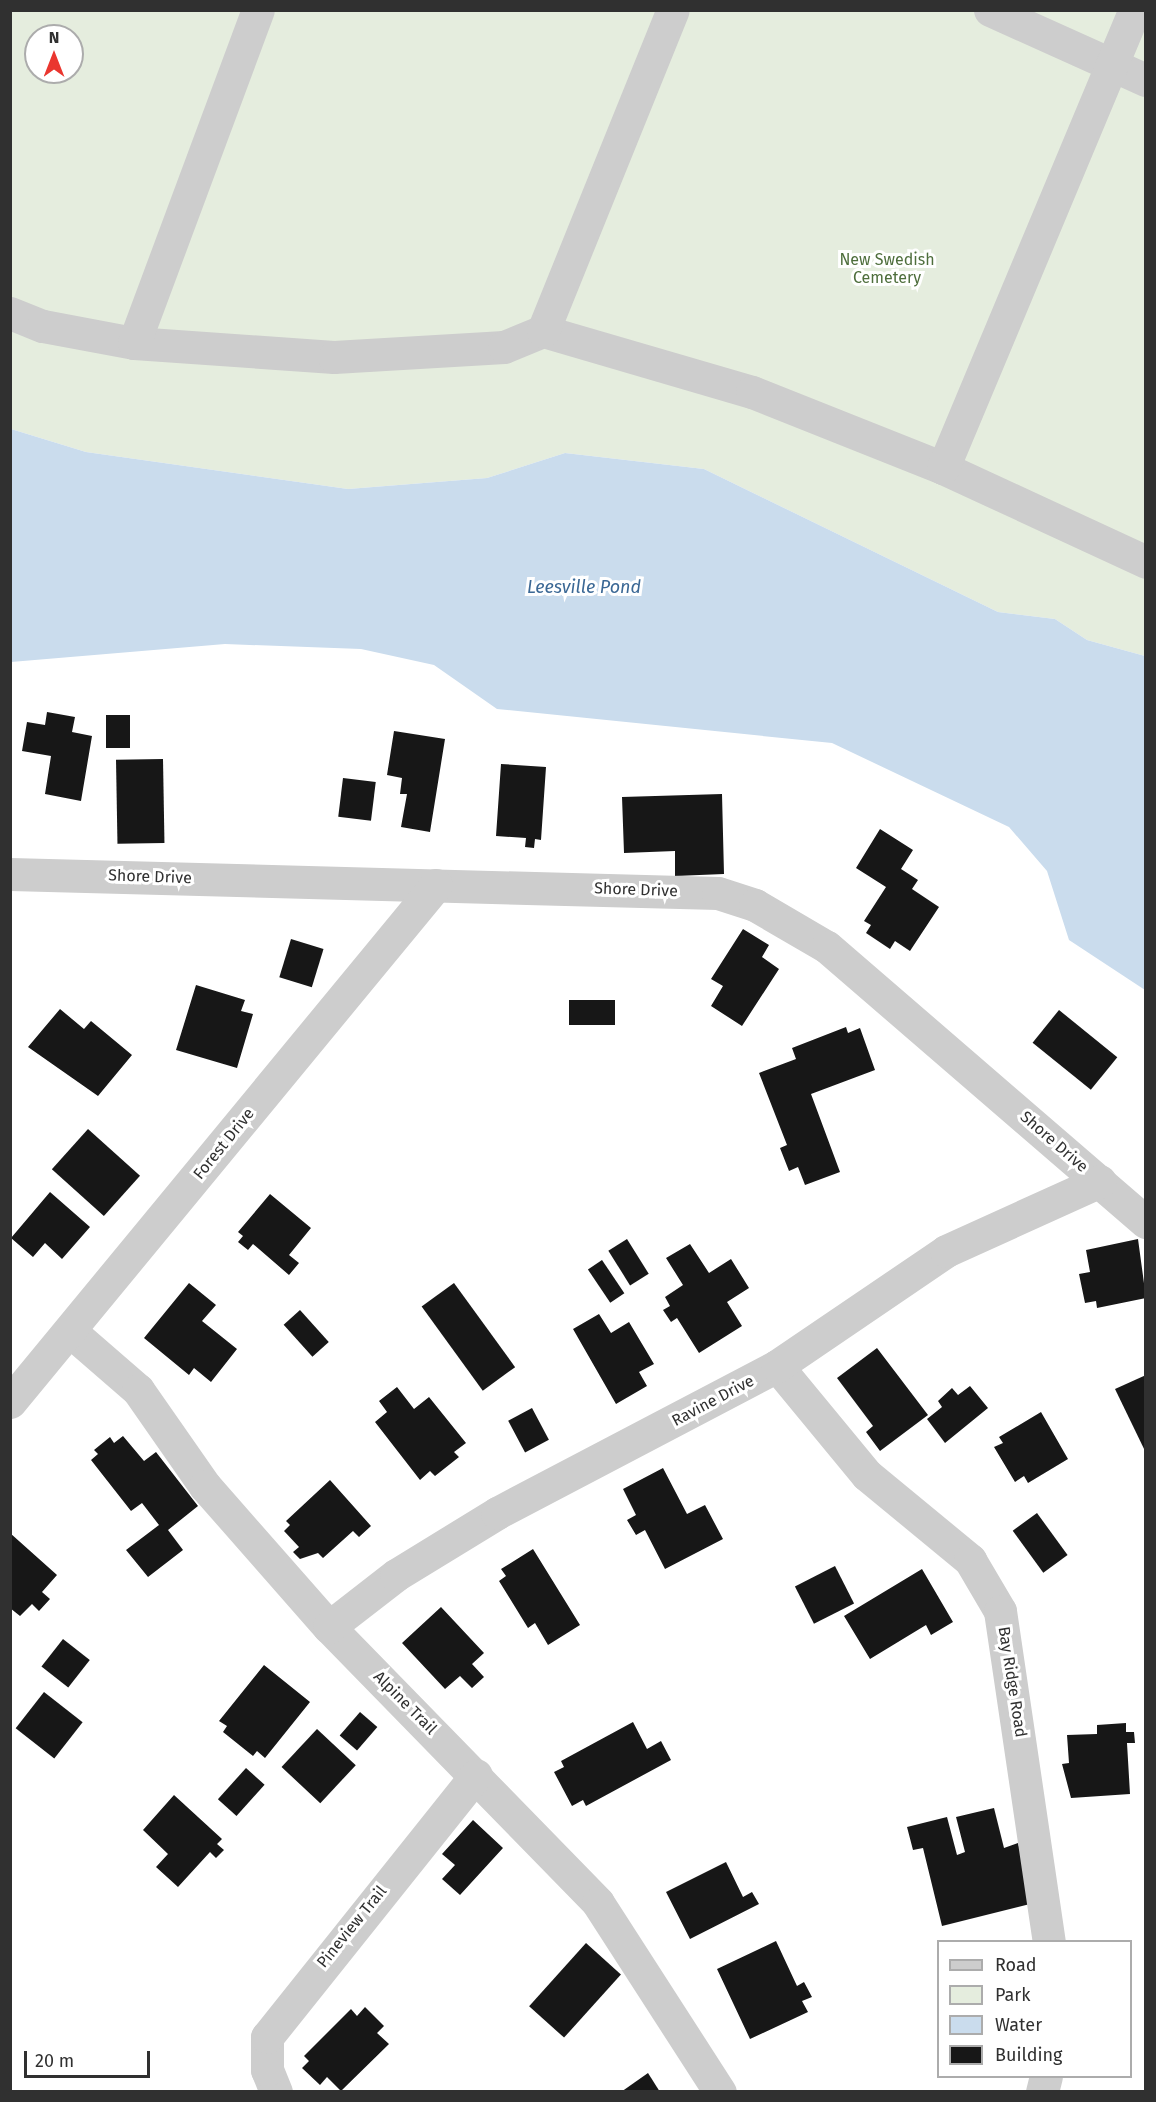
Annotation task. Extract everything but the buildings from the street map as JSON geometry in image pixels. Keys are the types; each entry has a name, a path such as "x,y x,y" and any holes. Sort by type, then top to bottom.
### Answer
{"street":[{"path":"134,343 258,10"},
{"path":"543,331 673,10"},
{"path":"990,10 1146,80"},
{"path":"943,468 1135,10"},
{"path":"10,313 43,326 134,343 334,357 504,347 543,331 752,392 943,468 1146,562"},
{"name":"Shore Drive","path":"10,874 718,892 755,905 827,947 1146,1222"},
{"name":"Forest Drive","path":"10,1402 436,885"},
{"name":"Ravine Drive","path":"329,1627 396,1575 497,1513 777,1366 946,1251 1100,1181"},
{"name":"Alpine Trail","path":"70,1331 138,1390 205,1486 329,1627 476,1775 598,1903 720,2091"},
{"name":"Bay Ridge Road","path":"777,1366 867,1475 970,1560 1000,1611 1049,1940"},
{"name":"Pineview Trail","path":"276,2091 267,2070 267,2037 476,1775"}],"green space":[{"name":"New Swedish Cemetery","path":"10,11 1145,11 1145,656 1087,640 1055,619 998,612 704,469 565,453 487,478 348,489 86,452 11,429"}],"water":[{"name":"Leesville Pond","path":"11,429 86,452 348,489 487,478 565,453 704,469 998,612 1055,619 1087,640 1145,656 1145,990 1069,940 1047,871 1009,827 832,743 497,709 434,665 361,649 225,644 11,662"}]}
